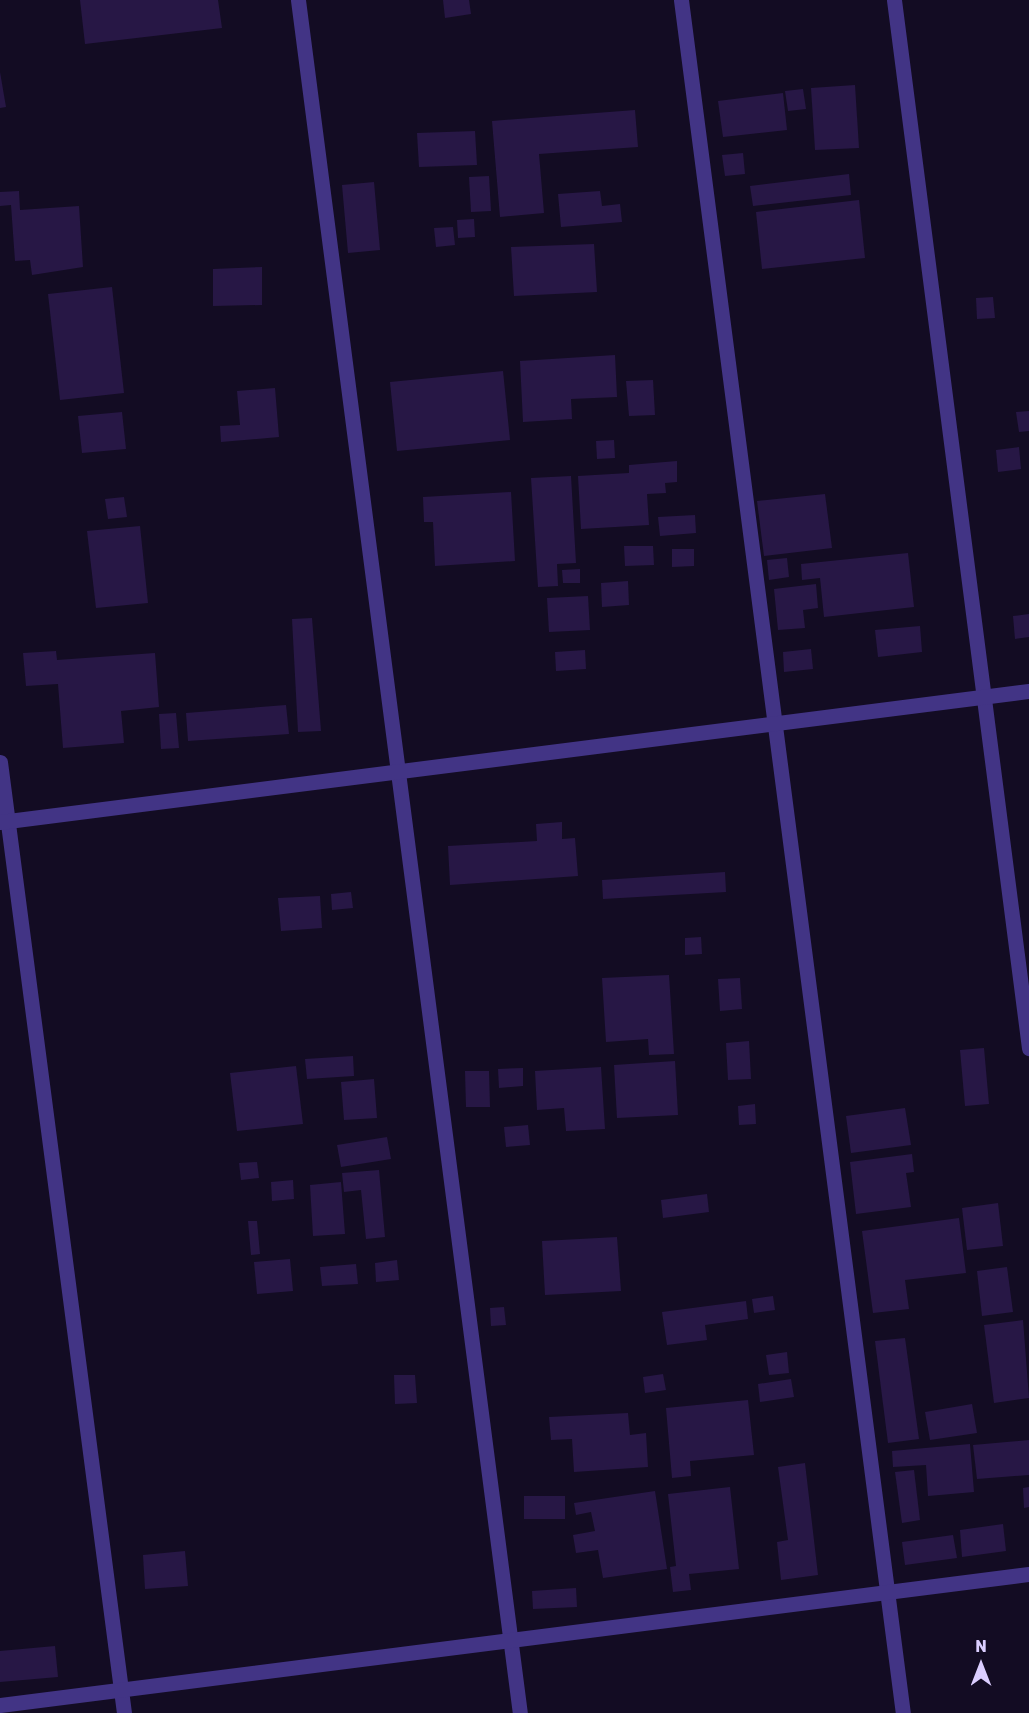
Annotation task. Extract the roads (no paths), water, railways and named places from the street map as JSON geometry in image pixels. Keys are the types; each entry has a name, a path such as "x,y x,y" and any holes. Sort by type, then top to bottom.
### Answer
{"street":[{"path":"298,0 520,1713"},
{"path":"681,0 903,1713"},
{"path":"894,0 1029,1048"},
{"path":"4,822 1029,691"},
{"path":"0,762 4,822 124,1713"},
{"path":"0,1705 1029,1574"}]}
